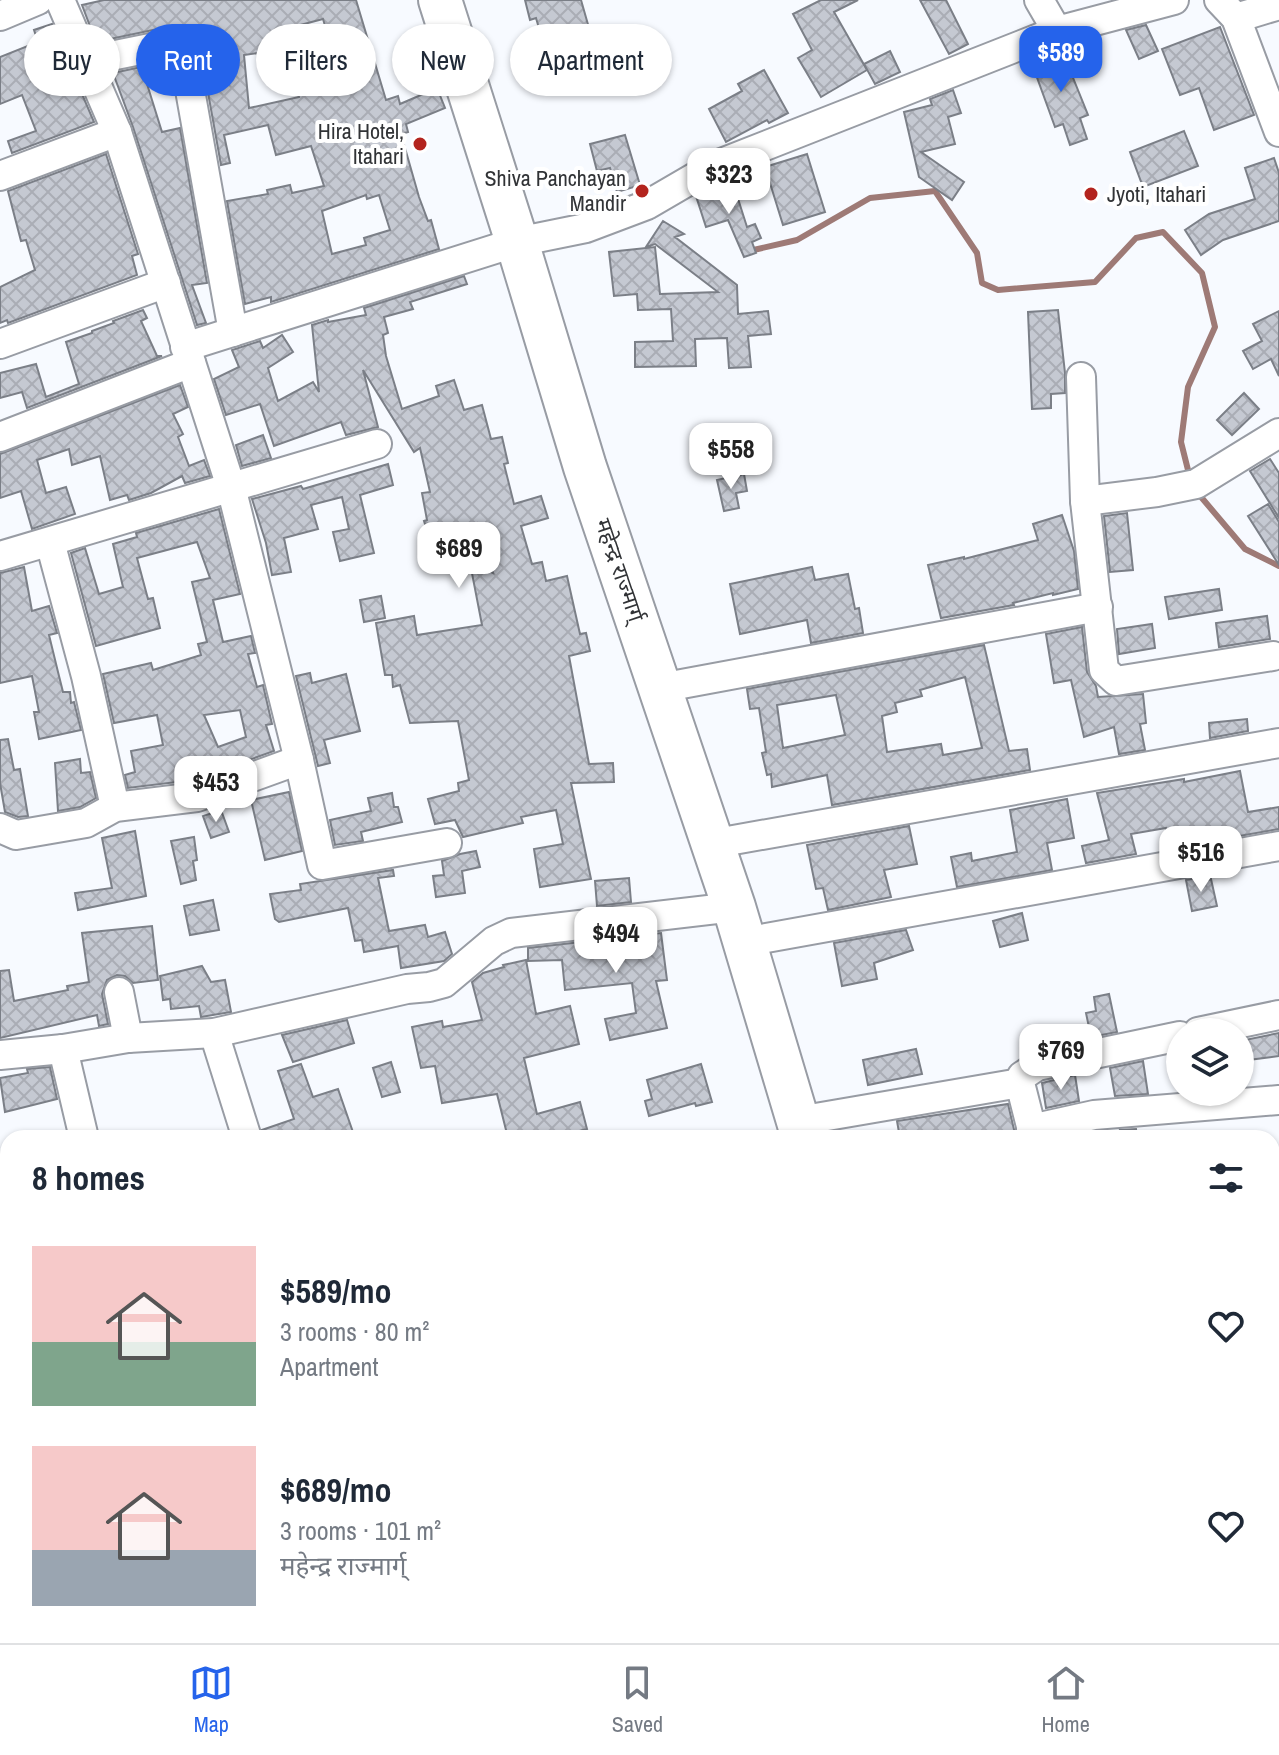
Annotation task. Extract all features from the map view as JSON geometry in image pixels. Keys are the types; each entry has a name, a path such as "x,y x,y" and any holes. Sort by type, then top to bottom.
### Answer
{"highway":[{"name":"महेन्द्र राज्मार्ग्","path":"440,0 585,467 739,925 800,1130"}],"street":[{"path":"0,16 38,0"},
{"path":"60,0 70,24"},
{"path":"1039,0 1057,31"},
{"path":"0,437 188,355 233,332 517,242 586,228 647,205 714,166 1057,31 1174,0"},
{"path":"1278,129 1227,9 1279,5"},
{"path":"120,54 170,44 190,90 233,332"},
{"path":"101,96 117,132 231,487 322,865 447,843"},
{"path":"0,176 117,132"},
{"path":"0,344 166,283"},
{"path":"1081,377 1085,501 1102,664 1107,675 1116,681 1273,656"},
{"path":"1085,501 1196,484 1279,433"},
{"path":"0,556 377,444"},
{"path":"50,542 86,676 115,807"},
{"path":"660,688 1098,607"},
{"path":"711,844 1279,743"},
{"path":"0,828 16,835 86,823 115,807 197,797 299,760"},
{"path":"0,1055 128,1038 214,1033 444,983 494,941 511,933 739,925 1279,846"},
{"path":"119,992 128,1038"},
{"path":"1254,1020 1279,1015"},
{"path":"214,1033 244,1130"},
{"path":"1031,1130 1020,1083 1022,1076 1037,1066 1166,1039"},
{"path":"63,1049 82,1130"},
{"path":"800,1130 1020,1083"},
{"path":"1059,1130 1279,1100"}],"building":[{"path":"104,0 356,0 363,24 325,24 323,19 304,24 256,24 256,53 244,55 249,108 299,96 376,96 376,67 386,100 398,96 400,104 418,96 440,96 445,108 406,124 408,132 401,134 419,197 428,221 431,220 439,249 271,302 271,297 245,304 227,201 268,194 267,190 290,185 292,193 324,186 311,146 276,155 268,125 224,135 230,163 221,165 209,96 240,96 240,24 136,24 136,34 120,37 120,24 89,24 82,5","holes":["366,195 367,199 379,195 390,230 364,238 366,245 332,254 322,211"]},
{"path":"525,0 581,0 588,24 538,24 536,18 530,20"},
{"path":"821,0 858,0 834,12 867,70 821,97 798,58 812,50 793,14"},
{"path":"920,0 946,0 968,44 949,54"},
{"path":"1146,25 1158,51 1139,59 1126,30"},
{"path":"1220,27 1254,115 1214,130 1199,88 1180,95 1162,49"},
{"path":"24,48 24,96 83,96 94,122 12,153 8,141 36,131 22,95 0,104 0,57"},
{"path":"1061,48 1088,115 1080,118 1087,139 1070,145 1063,124 1055,127 1031,61"},
{"path":"890,51 900,72 875,84 864,64"},
{"path":"136,68 136,96 151,96 162,132 180,128 207,283 192,285 206,323 197,325 120,92 120,72"},
{"path":"764,70 788,113 769,123 767,120 726,142 709,109 742,91 738,84"},
{"path":"953,90 961,113 948,117 955,144 921,152 964,182 952,200 919,177 904,112 932,105 930,99"},
{"path":"1184,131 1198,166 1143,187 1130,152"},
{"path":"625,135 640,185 617,192 610,168 597,171 590,144"},
{"path":"106,154 138,254 132,256 137,275 8,323 7,320 0,323 0,287 35,270 26,240 21,241 8,191"},
{"path":"807,154 825,212 783,225 765,167"},
{"path":"1274,158 1279,173 1279,221 1223,240 1201,255 1185,230 1209,214 1255,199 1245,168"},
{"path":"733,183 747,227 755,224 761,238 752,242 756,253 744,257 728,220 706,227 696,196"},
{"path":"663,221 684,234 675,237 737,285 738,314 768,311 771,334 748,336 751,367 729,368 727,338 695,339 696,366 635,367 635,342 673,341 671,309 638,310 637,294 614,296 609,252 655,247 660,294 718,292 655,244 646,247"},
{"path":"464,276 467,284 410,302 413,309 384,317 388,333 383,335 386,356 402,409 439,396 436,386 454,380 464,410 482,405 491,439 502,437 508,463 504,464 514,504 541,496 548,518 521,526 532,564 542,562 546,581 567,576 580,634 586,633 590,651 569,656 589,764 613,763 614,782 571,783 591,879 540,887 534,849 563,844 556,810 521,817 523,823 463,837 455,820 435,824 428,799 459,791 458,783 469,780 458,721 410,723 400,685 393,687 392,675 385,675 376,623 414,616 417,635 482,625 470,563 493,573 477,523 429,537 424,521 427,520 422,493 430,492 420,448 414,452 363,370 378,427 346,435 341,422 274,446 260,404 226,415 214,379 239,367 232,350 260,341 263,348 282,335 293,352 268,368 278,401 313,382 319,392 312,325 366,315 364,308"},
{"path":"143,310 147,318 141,321 157,356 162,356 27,408 22,392 0,398 0,373 36,364 46,397 79,384 66,342"},
{"path":"1058,310 1065,393 1051,394 1051,408 1032,409 1028,312"},
{"path":"1279,311 1279,376 1271,359 1253,369 1243,351 1262,341 1253,324"},
{"path":"180,385 188,407 173,414 183,434 178,437 189,466 204,460 210,476 185,483 182,476 151,493 129,500 127,495 110,500 100,456 72,465 69,449 37,460 46,493 66,487 75,514 32,529 21,491 0,498 0,454"},
{"path":"1244,393 1259,409 1232,435 1217,420"},
{"path":"263,435 271,458 242,466 236,445"},
{"path":"1270,459 1279,473 1279,518 1250,471"},
{"path":"388,464 393,485 360,495 374,553 340,561 333,532 349,529 342,497 311,505 318,529 284,538 291,572 272,575 252,499 301,486 303,489"},
{"path":"744,474 747,491 736,493 739,508 724,511 717,480"},
{"path":"1268,504 1279,522 1279,565 1248,516"},
{"path":"219,509 240,594 213,600 223,642 251,636 255,653 248,654 257,687 263,685 272,724 266,725 274,751 193,780 128,788 125,775 135,772 131,751 163,745 157,715 114,723 103,674 151,663 153,670 201,655 198,644 207,642 192,582 210,578 197,542 137,558 148,599 153,598 160,628 96,646 71,553 85,548 99,594 123,587 113,544 137,537 136,533","holes":["240,710 246,737 218,747 204,715"]},
{"path":"1127,513 1133,570 1110,572 1104,516"},
{"path":"1062,515 1074,551 1078,589 941,618 928,565 1038,540 1033,524"},
{"path":"24,567 32,611 49,606 57,633 49,635 63,692 70,692 81,730 39,739 34,712 39,712 32,676 0,683 0,573"},
{"path":"812,567 815,580 848,574 863,633 811,643 807,620 740,634 730,584"},
{"path":"1219,589 1222,610 1169,619 1165,597"},
{"path":"381,596 385,618 364,622 360,600"},
{"path":"1267,616 1270,639 1219,647 1216,623"},
{"path":"1152,624 1155,648 1119,654 1117,629"},
{"path":"1082,627 1087,672 1096,686 1098,697 1143,694 1146,723 1140,724 1145,750 1119,754 1114,727 1084,737 1071,680 1054,683 1046,634"},
{"path":"984,645 1009,751 1027,749 1030,770 832,805 827,775 772,787 771,774 767,775 762,753 766,752 759,708 750,709 747,689","holes":["965,677 982,748 943,755 941,744 887,752 882,716 897,712 895,703 922,696 920,690","836,695 845,735 783,748 777,705"]},
{"path":"310,673 312,683 346,674 360,731 324,740 330,763 318,766 296,676"},
{"path":"1247,719 1248,731 1210,738 1209,723"},
{"path":"8,739 14,770 20,769 28,816 18,817 5,812 0,783 0,740"},
{"path":"80,759 81,773 90,772 96,798 80,807 58,811 55,763"},
{"path":"1240,771 1248,812 1279,807 1279,829 1171,848 1166,828 1131,834 1136,854 1086,863 1082,846 1109,840 1097,793"},
{"path":"289,792 302,851 265,860 251,800"},
{"path":"392,793 394,807 398,807 402,822 361,832 363,841 335,845 330,820 371,811 368,798"},
{"path":"1067,799 1074,838 1047,843 1052,870 957,887 951,857 971,853 972,861 1017,852 1010,810"},
{"path":"221,810 229,832 211,838 203,816"},
{"path":"909,826 917,864 884,870 891,897 828,910 823,888 816,889 807,845"},
{"path":"135,831 146,896 78,910 75,893 112,888 102,838"},
{"path":"194,837 196,880 181,884 171,841"},
{"path":"476,851 480,867 462,871 465,893 436,897 433,876 444,875 442,861"},
{"path":"393,870 394,876 378,878 389,931 425,925 428,937 445,932 452,954 444,961 401,968 398,946 364,952 362,940 355,941 348,908 279,922 275,919 270,894 301,890 300,884"},
{"path":"1204,877 1205,881 1211,879 1217,906 1192,911 1186,880"},
{"path":"629,878 631,902 597,906 595,881"},
{"path":"213,900 219,930 190,935 184,906"},
{"path":"1022,913 1028,940 1000,947 993,921"},
{"path":"152,926 158,980 133,983 125,976 117,975 107,980 102,994 108,1024 99,1026 97,1015 0,1038 0,971 9,970 14,1001 68,990 67,986 89,982 82,933"},
{"path":"906,930 913,950 874,963 877,979 842,986 834,943"},
{"path":"661,933 667,980 656,981 667,1028 610,1040 605,1019 636,1013 632,983 565,990 562,960 528,961 528,948"},
{"path":"526,960 536,1014 570,1006 579,1044 524,1058 537,1114 580,1102 587,1129 506,1130 497,1094 442,1103 435,1066 421,1068 412,1027 442,1021 443,1027 482,1020 472,982 483,973"},
{"path":"202,966 211,982 225,980 231,1012 201,1017 199,1006 171,1009 170,999 163,1000 160,976"},
{"path":"1109,994 1117,1032 1091,1037 1086,1013 1096,1011 1094,997"},
{"path":"347,1020 354,1043 293,1062 282,1035"},
{"path":"1279,1033 1279,1056 1254,1059 1254,1038"},
{"path":"916,1049 922,1074 868,1085 863,1060"},
{"path":"1143,1061 1148,1094 1115,1096 1110,1068"},
{"path":"391,1062 400,1092 382,1097 373,1068"},
{"path":"301,1064 313,1097 338,1089 352,1130 262,1130 294,1119 278,1071"},
{"path":"701,1064 712,1102 696,1106 695,1103 649,1116 645,1101 652,1099 647,1080"},
{"path":"50,1067 57,1099 5,1112 0,1078 28,1073 27,1069"},
{"path":"1075,1075 1079,1101 1046,1108 1042,1083"},
{"path":"1008,1104 1014,1130 899,1130 897,1121"}],"waterway":[{"path":"749,251 797,240 870,198 935,191 977,253 982,283 998,290 1095,282 1136,238 1163,232 1202,273 1215,327 1188,387 1181,442 1190,478"},
{"path":"1196,491 1245,549 1279,566"}],"place":[{"name":"Hira Hotel, Itahari","path":"420,144"},
{"name":"Shiva Panchayan Mandir","path":"642,191"},
{"name":"Jyoti, Itahari","path":"1091,194"}]}
